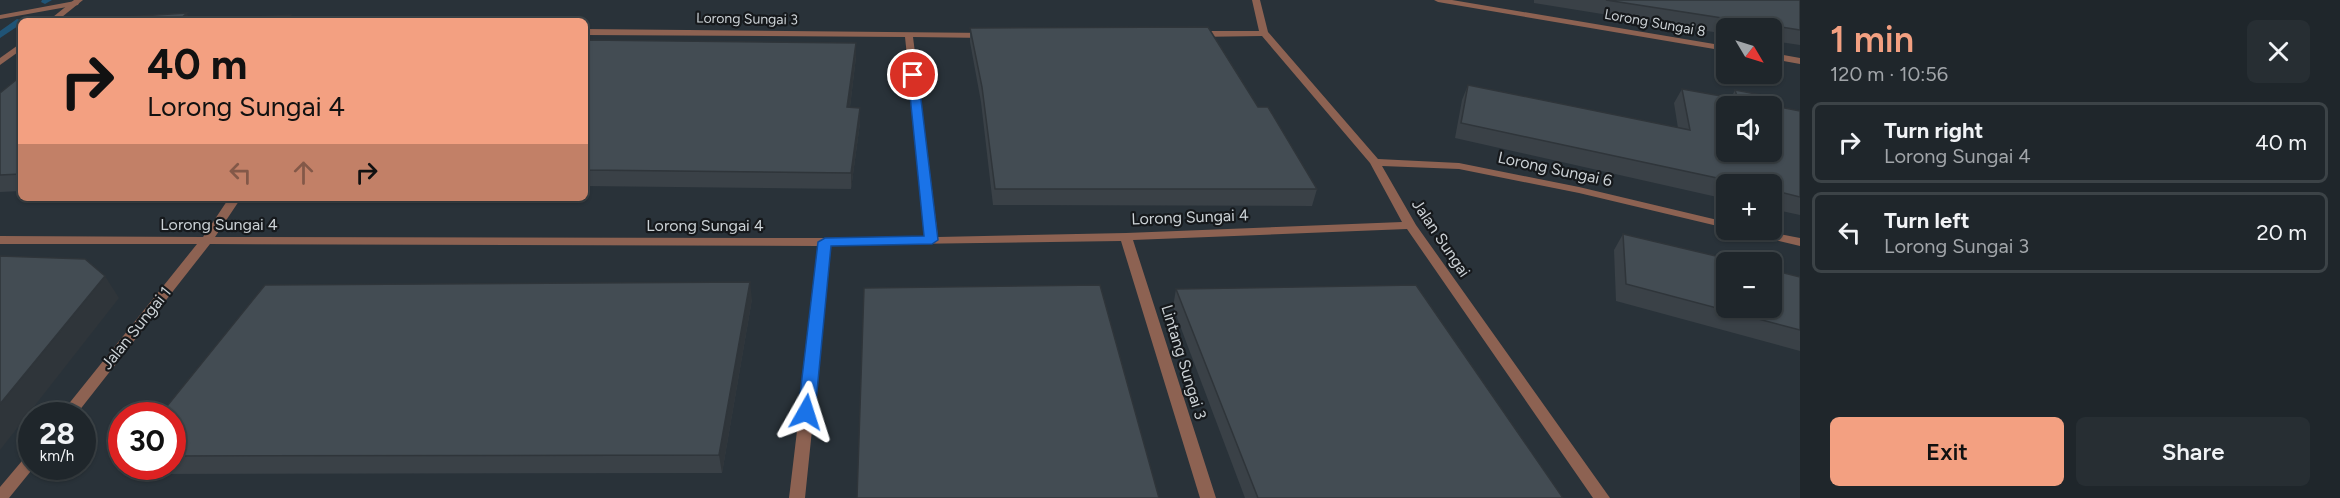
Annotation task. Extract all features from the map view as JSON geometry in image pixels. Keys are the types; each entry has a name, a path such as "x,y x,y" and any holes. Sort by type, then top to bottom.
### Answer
{"street":[{"name":"Jalan Sungai","path":"1256,0 1264,33 1375,162 1410,225 1602,498"},
{"name":"Lorong Sungai 8","path":"1438,0 1716,47"},
{"path":"0,17 77,2"},
{"path":"56,18 77,2"},
{"name":"Lorong Sungai 3","path":"588,32 1001,35"},
{"path":"1184,34 1264,33"},
{"path":"909,36 932,240"},
{"path":"0,62 18,48"},
{"path":"1782,58 1800,61"},
{"name":"Lorong Sungai 6","path":"1375,162 1459,166 1579,190 1716,223"},
{"path":"207,240 233,201"},
{"name":"Lorong Sungai 4","path":"0,240 825,242 1126,237 1410,225"},
{"name":"Lintang Sungai 3","path":"1126,237 1208,498"},
{"path":"1782,239 1800,243"},
{"name":"Jalan Sungai 1","path":"77,402 207,240"},
{"path":"797,498 825,242"},
{"path":"0,498 18,476"}],"building":[{"path":"1606,0 1800,0 1800,30 1782,27 1782,18 1722,18"},
{"path":"187,13 181,18 109,18"},
{"path":"291,15 288,18 238,18"},
{"path":"1208,27 1258,107 1268,107 1317,189 995,189 982,87 970,28"},
{"path":"588,40 856,43 847,107 860,108 851,173 588,170"},
{"path":"18,78 18,174 0,175 0,93"},
{"path":"1468,85 1690,130 1682,89 1721,96 1716,96 1716,162 1782,162 1782,107 1800,111 1800,197 1782,192 1782,174 1716,174 1716,178 1461,123"},
{"path":"1735,90 1766,96 1737,96"},
{"path":"1623,234 1716,256 1716,308 1626,284"},
{"path":"0,256 85,259 105,276 0,404"},
{"path":"1782,272 1800,277 1800,330 1755,318 1782,318"},
{"path":"750,282 719,455 186,456 186,402 170,402 265,285"},
{"path":"1100,285 1159,498 857,498 864,288"},
{"path":"1416,285 1563,498 1258,498 1176,289"}],"waterway":[{"path":"0,35 18,22"}],"route":[{"path":"806,412 825,242 932,240 913,75"}]}
